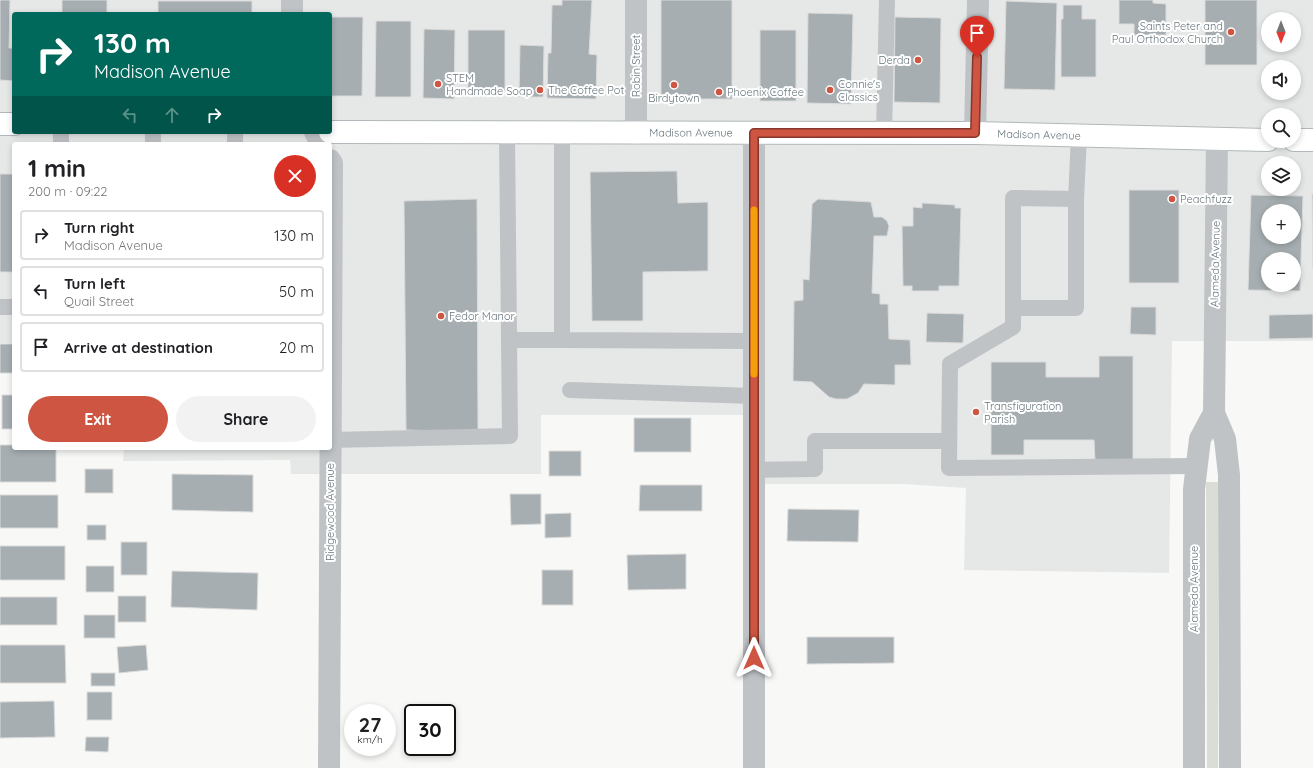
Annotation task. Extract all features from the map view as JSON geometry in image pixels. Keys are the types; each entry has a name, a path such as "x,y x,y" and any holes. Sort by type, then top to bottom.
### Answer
{"main road":[{"path":"0,124 12,124"},
{"name":"Madison Avenue","path":"332,132 975,133 1261,140"},
{"path":"1301,140 1313,140"}],"street":[{"path":"292,0 292,12"},
{"name":"Robin Street","path":"636,0 636,133"},
{"path":"975,133 978,0"},
{"path":"754,133 754,768"},
{"name":"Alameda Avenue","path":"1217,140 1214,413 1225,439 1229,475 1230,768"},
{"name":"Alameda Avenue","path":"1194,768 1194,489 1200,439 1214,413"},
{"name":"Ridgewood Avenue","path":"329,768 330,450"}],"lane":[{"path":"884,133 886,0"},
{"path":"332,440 510,436 507,133"},
{"path":"562,133 562,340"},
{"path":"1013,308 1076,308 1076,199 1079,136"},
{"path":"1076,199 1013,198 1013,327 950,364 949,468 1196,466"},
{"path":"0,307 12,307"},
{"path":"509,340 754,341"},
{"path":"570,390 754,396"},
{"path":"754,470 815,468 815,441 949,441"}],"shaded area":[{"path":"0,0 1313,0 1313,341 1172,341 1169,573 964,570 966,488 903,484 748,484 746,415 541,415 541,474 291,474 290,460 123,461 124,450 332,450 332,142 12,142 12,343 0,343"},
{"path":"1206,482 1218,482 1218,768 1207,768"}],"building":[{"path":"0,0 10,0 9,48 12,48 12,81 0,80"},
{"path":"62,0 107,0 107,12 62,12"},
{"path":"562,0 592,0 589,54 597,55 596,99 547,98 548,53 551,53 552,5 562,5"},
{"path":"661,0 732,0 732,99 661,99"},
{"path":"1119,0 1153,0 1153,3 1166,4 1166,35 1134,35 1134,24 1119,24"},
{"name":"Saints Peter and Paul Orthodox Church","path":"1205,0 1257,0 1257,65 1205,65"},
{"path":"158,1 252,1 252,12 158,12"},
{"path":"1006,1 1057,3 1055,90 1004,89"},
{"path":"1063,5 1082,5 1082,19 1096,19 1096,77 1061,77 1061,19 1063,19"},
{"path":"808,13 853,14 851,104 807,103"},
{"path":"332,17 363,17 362,96 332,96"},
{"name":"Derda","path":"895,17 941,18 940,103 894,102"},
{"path":"376,21 411,21 411,97 375,97"},
{"path":"424,29 455,30 454,99 423,98"},
{"path":"468,30 505,30 505,93 468,93"},
{"path":"760,30 796,30 796,101 760,101"},
{"path":"520,45 544,46 543,97 519,97"},
{"path":"677,171 678,203 708,202 708,271 643,272 643,321 592,321 590,172"},
{"path":"0,174 12,174 12,272 0,272"},
{"path":"1129,190 1179,190 1179,283 1129,283"},
{"path":"1312,194 1313,194 1313,268"},
{"path":"1251,195 1303,196 1301,259 1301,252 1261,252 1261,290 1248,290"},
{"name":"Fedor Manor","path":"477,199 478,432 406,430 404,201"},
{"path":"818,199 871,202 874,217 882,217 887,221 889,226 887,236 874,236 872,293 880,294 880,304 888,304 889,339 910,340 911,365 895,365 895,385 864,384 858,393 847,399 836,399 829,397 812,382 793,381 794,301 803,300 803,279 809,280 812,204"},
{"path":"922,203 955,205 955,208 961,208 959,286 939,286 939,291 912,291 912,286 903,286 902,226 913,226 913,207 922,208"},
{"path":"1131,307 1156,307 1156,335 1130,334"},
{"path":"927,313 964,314 963,343 926,342"},
{"path":"1313,314 1313,338 1269,339 1269,315"},
{"path":"0,344 12,344 12,373 0,373"},
{"path":"1099,356 1133,356 1133,460 1095,460 1094,440 1024,440 1024,455 991,455 991,362 1046,362 1046,377 1099,377"},
{"path":"2,395 12,395 12,429 2,429"},
{"path":"634,418 691,418 691,452 634,452"},
{"path":"0,445 12,445 12,450 56,450 56,482 0,482"},
{"path":"549,451 581,451 581,476 549,476"},
{"path":"85,469 113,469 113,493 85,493"},
{"path":"172,474 253,475 253,512 172,510"},
{"path":"640,485 702,485 702,511 639,511"},
{"path":"510,494 541,494 541,524 511,525"},
{"path":"0,495 58,495 58,528 0,528"},
{"path":"788,509 859,510 858,542 787,541"},
{"path":"571,513 571,537 545,538 545,514"},
{"path":"87,525 106,525 106,540 87,540"},
{"path":"121,542 147,542 147,575 121,575"},
{"path":"0,546 65,546 65,580 0,580"},
{"path":"686,554 686,589 628,590 627,555"},
{"path":"86,566 114,566 114,592 86,592"},
{"path":"542,570 573,570 573,605 542,605"},
{"path":"172,571 258,573 257,610 171,607"},
{"path":"118,596 146,596 146,622 118,622"},
{"path":"0,597 57,597 57,625 0,625"},
{"path":"84,615 115,615 115,638 84,638"},
{"path":"807,637 894,637 894,663 807,664"},
{"path":"0,645 65,645 66,683 0,683"},
{"path":"146,645 148,670 119,673 117,647"},
{"path":"91,673 115,673 115,686 91,686"},
{"path":"87,692 112,692 112,720 87,720"},
{"path":"54,701 55,737 0,738 0,702"},
{"path":"86,737 109,737 108,752 85,751"}],"slow traffic":[{"path":"754,210 754,374"}],"place":[{"name":"Saints Peter and Paul Orthodox Church","path":"1231,32"},
{"name":"Derda","path":"918,60"},
{"name":"STEM Handmade Soap","path":"438,84"},
{"name":"Birdytown","path":"674,85"},
{"name":"The Coffee Pot","path":"540,90"},
{"name":"Connie's Classics","path":"830,90"},
{"name":"Phoenix Coffee","path":"719,92"},
{"name":"Peachfuzz","path":"1172,199"},
{"name":"Fedor Manor","path":"441,316"},
{"name":"Transfiguration Parish","path":"976,412"}],"route":[{"path":"754,658 754,133 975,133 977,57"}]}
